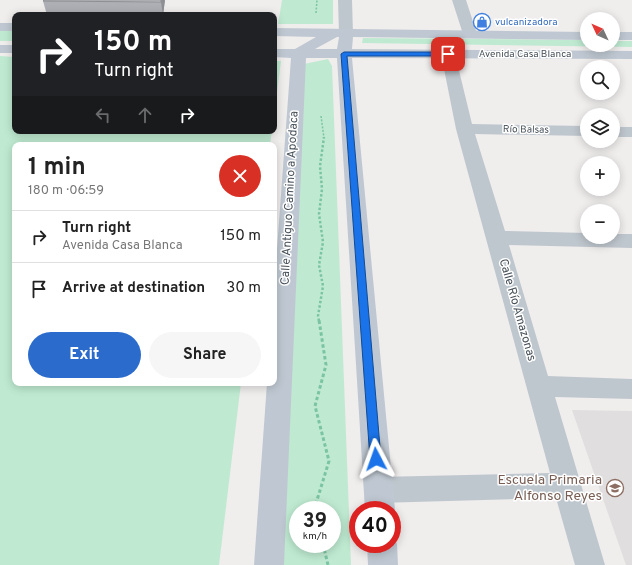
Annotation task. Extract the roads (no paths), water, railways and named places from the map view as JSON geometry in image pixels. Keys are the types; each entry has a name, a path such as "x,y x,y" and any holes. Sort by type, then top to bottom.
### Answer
{"street":[{"path":"345,0 342,37 379,500 567,485"},
{"path":"459,0 470,34"},
{"path":"0,27 12,27"},
{"name":"Avenida Casa Blanca","path":"277,32 342,37 448,54 632,55"},
{"name":"Avenida Casa Blanca","path":"277,53 304,49 342,37 470,34 580,36"},
{"path":"620,36 632,36"},
{"path":"277,37 304,49 342,37"},
{"path":"0,49 12,49"},
{"name":"Calle Antiguo Camino a Apodaca","path":"269,565 304,49"},
{"name":"Calle Río Amazonas","path":"448,54 465,129 590,565"},
{"name":"Río Balsas","path":"465,129 580,131"},
{"path":"620,132 632,132"},
{"path":"497,238 632,241"},
{"path":"538,386 632,389"},
{"path":"382,553 383,565"}],"place":[{"name":"vulcanizadora","path":"482,22"},
{"name":"Escuela Primaria Alfonso Reyes","path":"615,488"}]}
